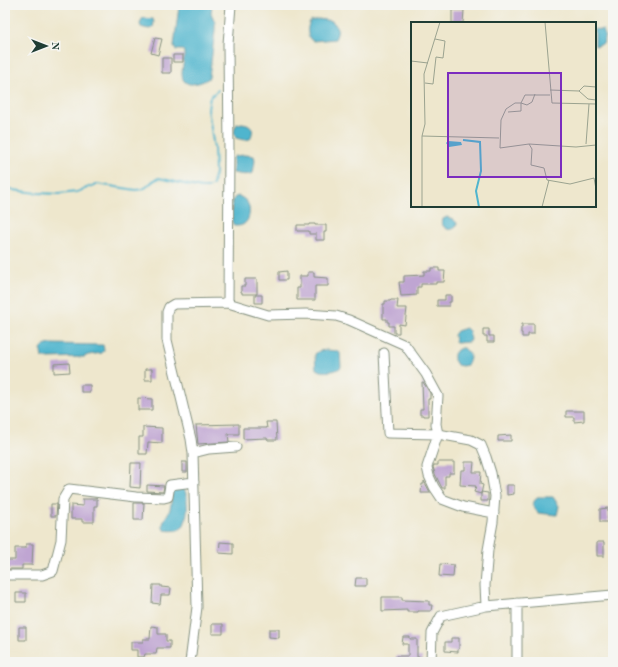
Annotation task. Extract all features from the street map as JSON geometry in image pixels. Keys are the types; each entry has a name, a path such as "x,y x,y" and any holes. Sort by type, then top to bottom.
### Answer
{"street":[{"path":"228,303 228,44 231,5"},
{"path":"190,662 197,606 193,453 167,340 167,312 169,307 174,304 228,303 268,315 306,314 336,316 349,320 405,345 426,374 438,396 436,424 438,434 427,467 432,482 442,499 462,507 494,513"},
{"path":"384,353 388,432 438,434 471,440 480,445 486,457 491,473 495,496 493,522 488,550 486,606"},
{"path":"193,453 209,449 236,447"},
{"path":"5,575 42,575 53,571 61,540 63,499 69,489 136,497 164,498 168,497 170,485 194,482"},
{"path":"432,662 432,633 441,616 486,606 613,596"},
{"path":"516,603 517,662"}],"water":[{"path":"212,5 211,13 215,22 215,30 209,78 198,83 190,84 185,82 183,79 183,50 176,50 174,46 179,6"},
{"path":"143,18 153,19 153,28 148,29 141,27 140,24"},
{"path":"318,19 332,21 334,23 337,27 335,39 313,41 310,39 308,35 308,26 310,21"},
{"path":"596,29 603,30 605,36 603,44 596,46"},
{"path":"242,123 252,128 250,139 244,140 236,138 234,134 237,124"},
{"path":"235,156 254,156 255,160 253,173 246,175 233,173 233,158"},
{"path":"239,196 247,202 249,207 248,220 241,226 234,226 231,207 233,199"},
{"path":"447,217 453,219 457,223 456,227 453,229 445,228 442,224 443,219"},
{"path":"466,328 469,331 471,340 468,342 456,343 454,335 457,331"},
{"path":"45,345 103,345 104,350 102,353 84,357 42,357 41,349"},
{"path":"461,348 466,350 470,358 467,365 462,366 457,365 454,360 454,354"},
{"path":"319,351 338,351 340,353 341,367 339,369 322,371 316,369 315,354"},
{"path":"183,487 187,502 185,522 178,530 164,530 163,524 171,507 171,492 174,488"},
{"path":"537,497 553,497 559,506 557,515 538,513 532,505"}],"building":[{"path":"452,10 464,10 463,22 452,22"},
{"path":"155,38 162,39 158,55 151,53"},
{"path":"173,55 183,55 183,62 173,62"},
{"path":"162,58 171,58 171,73 162,73"},
{"path":"297,225 326,225 324,240 316,240 316,234 309,234 309,231 297,231"},
{"path":"431,268 439,268 439,271 445,271 444,282 436,282 436,284 421,284 421,287 417,287 417,295 401,296 399,282 404,282 404,276 424,275 424,271 431,271"},
{"path":"287,271 287,280 279,280 279,272"},
{"path":"308,272 314,272 314,277 328,278 328,286 315,286 315,300 297,300 297,288 300,288 300,276 308,276"},
{"path":"245,279 257,279 257,294 242,294 241,286 245,286"},
{"path":"255,295 262,295 262,303 255,303"},
{"path":"445,295 451,295 451,302 449,302 449,306 437,306 437,300 445,300"},
{"path":"398,300 397,308 407,308 405,325 399,324 399,333 394,333 394,326 389,326 387,319 383,319 383,304 385,304 385,301"},
{"path":"522,324 534,324 534,334 528,334 528,337 522,337"},
{"path":"483,329 489,329 489,336 494,336 494,342 487,342 487,336 483,336"},
{"path":"69,363 70,372 54,373 54,364"},
{"path":"145,369 152,369 152,380 145,380"},
{"path":"422,382 430,393 430,399 428,399 428,416 420,415 420,409 423,409"},
{"path":"81,385 90,385 90,392 81,392"},
{"path":"138,398 152,399 152,410 138,410"},
{"path":"566,411 584,411 584,421 574,422 574,417 566,417"},
{"path":"266,422 276,422 277,440 268,440 267,438 243,439 243,428 267,428"},
{"path":"239,424 239,434 228,434 229,442 198,444 196,425"},
{"path":"143,427 162,428 162,443 148,442 147,454 139,454 139,437 143,437"},
{"path":"511,435 511,441 498,441 498,436"},
{"path":"182,462 187,462 187,472 182,472"},
{"path":"438,462 454,462 454,473 449,473 449,476 445,476 445,488 442,488 433,467 434,465 438,465"},
{"path":"465,462 474,462 473,472 481,472 480,484 483,485 481,494 474,492 476,486 460,485 461,470 465,470"},
{"path":"131,463 141,463 140,488 130,487"},
{"path":"424,481 430,493 421,493 422,484 424,484"},
{"path":"147,485 164,486 163,492 147,491"},
{"path":"507,485 514,485 514,494 507,495"},
{"path":"481,492 488,493 488,501 481,501"},
{"path":"83,499 97,499 97,506 94,506 94,522 82,522 82,519 71,519 71,505 83,506"},
{"path":"134,503 144,503 143,520 134,520"},
{"path":"51,504 57,504 56,516 51,516"},
{"path":"608,508 608,522 600,522 600,509"},
{"path":"220,542 233,543 233,554 219,553"},
{"path":"597,542 604,542 604,556 597,556"},
{"path":"26,544 33,544 32,565 22,565 22,569 6,569 6,560 15,560 15,548 26,548"},
{"path":"440,564 454,565 453,577 439,576"},
{"path":"356,578 366,578 366,586 355,586"},
{"path":"153,585 161,585 161,587 171,588 170,595 161,595 160,604 152,603"},
{"path":"16,593 26,593 26,602 16,602"},
{"path":"382,597 402,597 402,600 429,601 429,605 432,605 431,611 382,611"},
{"path":"212,624 223,624 223,634 212,634"},
{"path":"151,626 158,627 158,634 166,634 166,641 170,641 170,648 157,648 156,654 145,654 144,657 137,657 137,650 131,650 131,642 143,642 143,639 150,639"},
{"path":"19,627 26,627 26,640 19,640"},
{"path":"269,629 279,629 279,638 269,637"},
{"path":"403,637 417,639 417,657 422,657 422,662 396,662 396,656 408,656 408,644 402,644"},
{"path":"451,638 459,638 458,652 445,651 445,642 451,642"}],"waterway":[{"path":"5,189 59,194 77,192 97,184 136,190 147,187 152,181 159,178 201,188 208,188 213,185 215,172 214,148 208,109 210,97 218,90"}]}
